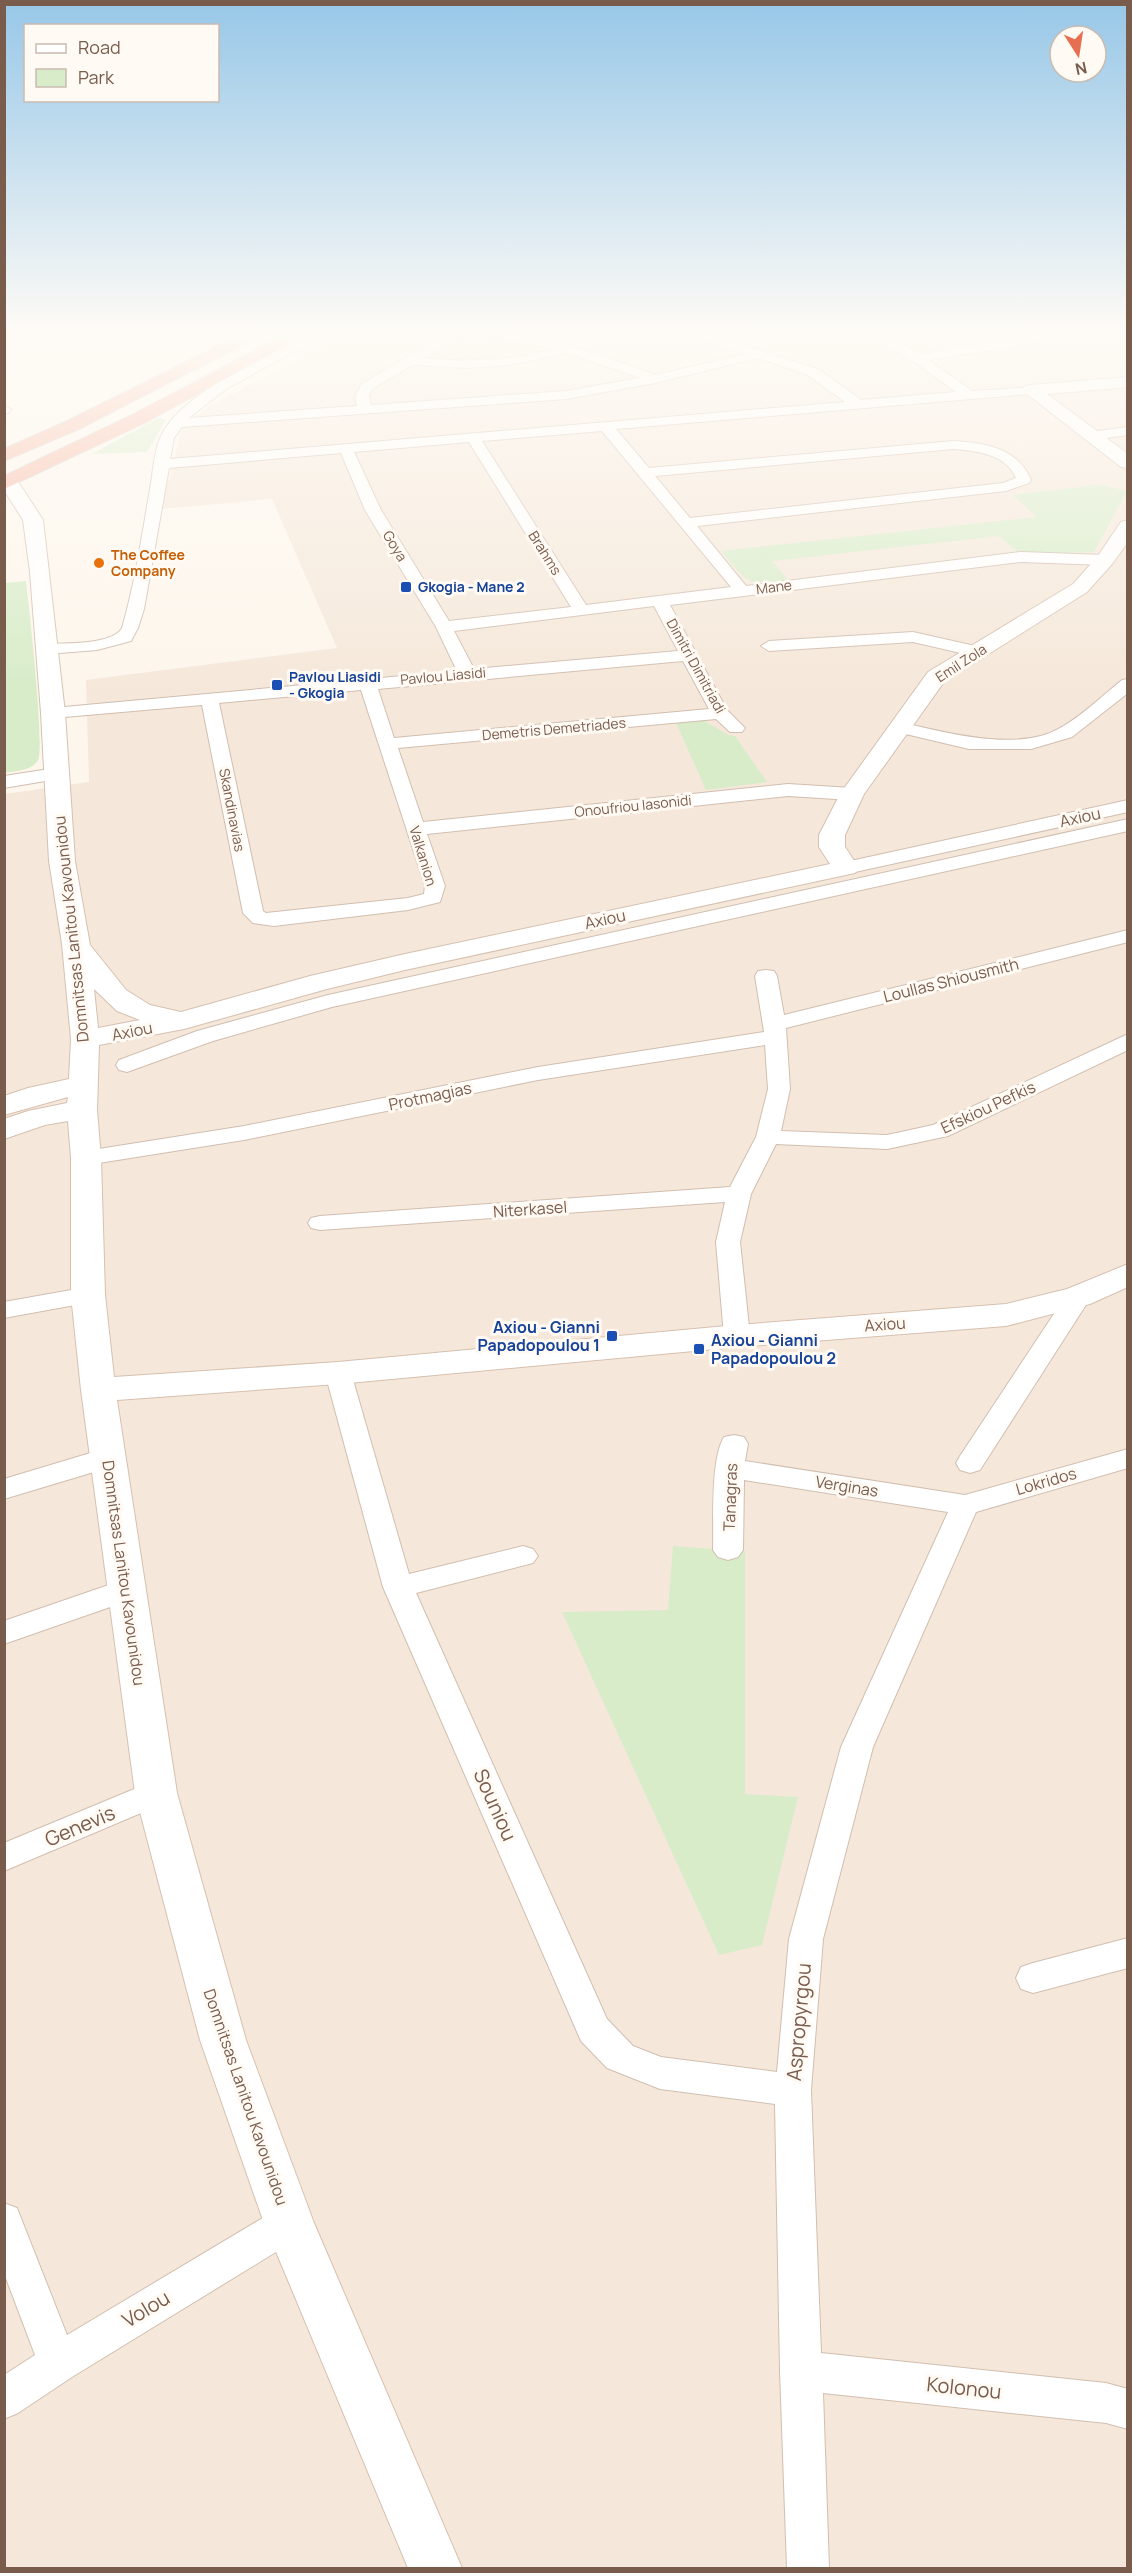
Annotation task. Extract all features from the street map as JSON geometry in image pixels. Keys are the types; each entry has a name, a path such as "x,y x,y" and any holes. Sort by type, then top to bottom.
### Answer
{"highway":[{"path":"4,455 18,449"},
{"path":"6,478 60,449"},
{"path":"6,478 71,449"}],"street":[{"path":"48,649 99,644 125,637 130,633 138,601 164,449"},
{"path":"160,464 322,449"},
{"name":"Goya","path":"346,449 373,510 444,627 467,674"},
{"name":"Brahms","path":"480,449 580,610"},
{"path":"625,449 742,591"},
{"path":"645,473 909,449"},
{"path":"686,523 1006,487 1024,480 1022,471 996,451 990,449"},
{"path":"1109,449 1128,463"},
{"name":"Domnitsas Lanitou Kavounidou","path":"6,478 33,520 40,572 53,713 62,861 76,945 85,1039 82,1098 86,1158 88,1294 107,1458 156,1793 223,2040 289,2223 435,2568"},
{"path":"4,508 13,510 33,531"},
{"name":"Emil Zola","path":"846,868 832,847 832,835 852,794 936,676 1080,588 1105,560 1128,526"},
{"name":"Mane","path":"444,627 1022,557 1105,560"},
{"name":"Dimitri Dimitriadi","path":"660,602 720,713 736,728"},
{"path":"769,646 913,637 978,652"},
{"name":"Pavlou Liasidi","path":"53,713 689,655"},
{"name":"Valkanion","path":"260,919 274,920 433,898 435,886 367,683"},
{"path":"899,727 969,744 1031,744 1066,733 1128,684"},
{"name":"Skandinavias","path":"209,697 253,913 260,919"},
{"name":"Demetris Demetriades","path":"387,744 720,713"},
{"path":"4,782 56,774"},
{"name":"Onoufriou Iasonidi","path":"415,829 788,790 852,794"},
{"name":"Axiou","path":"127,1065 205,1036 328,1000 550,942 846,868 1128,806"},
{"name":"Axiou","path":"85,1039 184,1020 320,982 550,942 1128,825"},
{"name":"Loullas Shiousmith","path":"775,1030 1128,936"},
{"path":"76,945 110,992 121,1002 146,1014 184,1020"},
{"path":"737,1336 728,1242 739,1194 768,1137 779,1089 775,1030 766,976"},
{"name":"Protmagias","path":"86,1158 232,1137 508,1079 775,1030"},
{"name":"Efskiou Pefkis","path":"768,1137 887,1142 940,1131 1128,1041"},
{"path":"4,1106 38,1094 82,1098"},
{"path":"4,1130 82,1098"},
{"name":"Niterkasel","path":"320,1223 739,1194"},
{"name":"Axiou","path":"98,1390 338,1373 737,1336 1006,1315 1078,1297 1128,1274"},
{"path":"4,1310 88,1294"},
{"path":"969,1463 1078,1297"},
{"name":"Souniou","path":"338,1373 398,1587 594,2030 620,2057 660,2073 793,2090"},
{"name":"Verginas","path":"732,1456 965,1505"},
{"name":"Tanagras","path":"728,1550 732,1456"},
{"path":"4,1489 107,1458"},
{"name":"Lokridos","path":"965,1505 1128,1458"},
{"name":"Aspropyrgou","path":"807,2568 793,2090 806,1939 857,1747 965,1505"},
{"path":"398,1587 523,1556"},
{"path":"4,1633 126,1590"},
{"name":"Genevis","path":"4,1858 156,1793"},
{"path":"1033,1978 1128,1953"},
{"path":"4,2221 58,2363"},
{"name":"Volou","path":"4,2399 58,2363 289,2223"},
{"name":"Kolonou","path":"800,2371 1106,2403 1128,2409"}],"shaded area":[{"path":"177,449 1127,449 1127,2568 5,2568 4,794 89,782 86,680 337,648 272,499 161,509"}],"green space":[{"path":"101,449 149,449 147,452 92,454"},
{"path":"1100,485 1127,491 1094,552 1020,554 999,536 772,561 789,581 764,583 749,580 743,576 721,551 1037,517 1012,495"},
{"path":"26,581 36,675 40,750 38,760 32,766 5,773 5,583"},
{"path":"703,720 728,735 735,736 767,782 706,790 676,723"},
{"path":"673,1546 745,1551 745,1794 798,1797 762,1945 719,1955 562,1612 668,1610"}],"place":[{"name":"The Coffee Company","path":"99,563"},
{"name":"Gkogia - Mane 2","path":"406,587"},
{"name":"Pavlou Liasidi - Gkogia","path":"277,685"},
{"name":"Axiou - Gianni Papadopoulou 1","path":"612,1336"},
{"name":"Axiou - Gianni Papadopoulou 2","path":"699,1349"}]}
